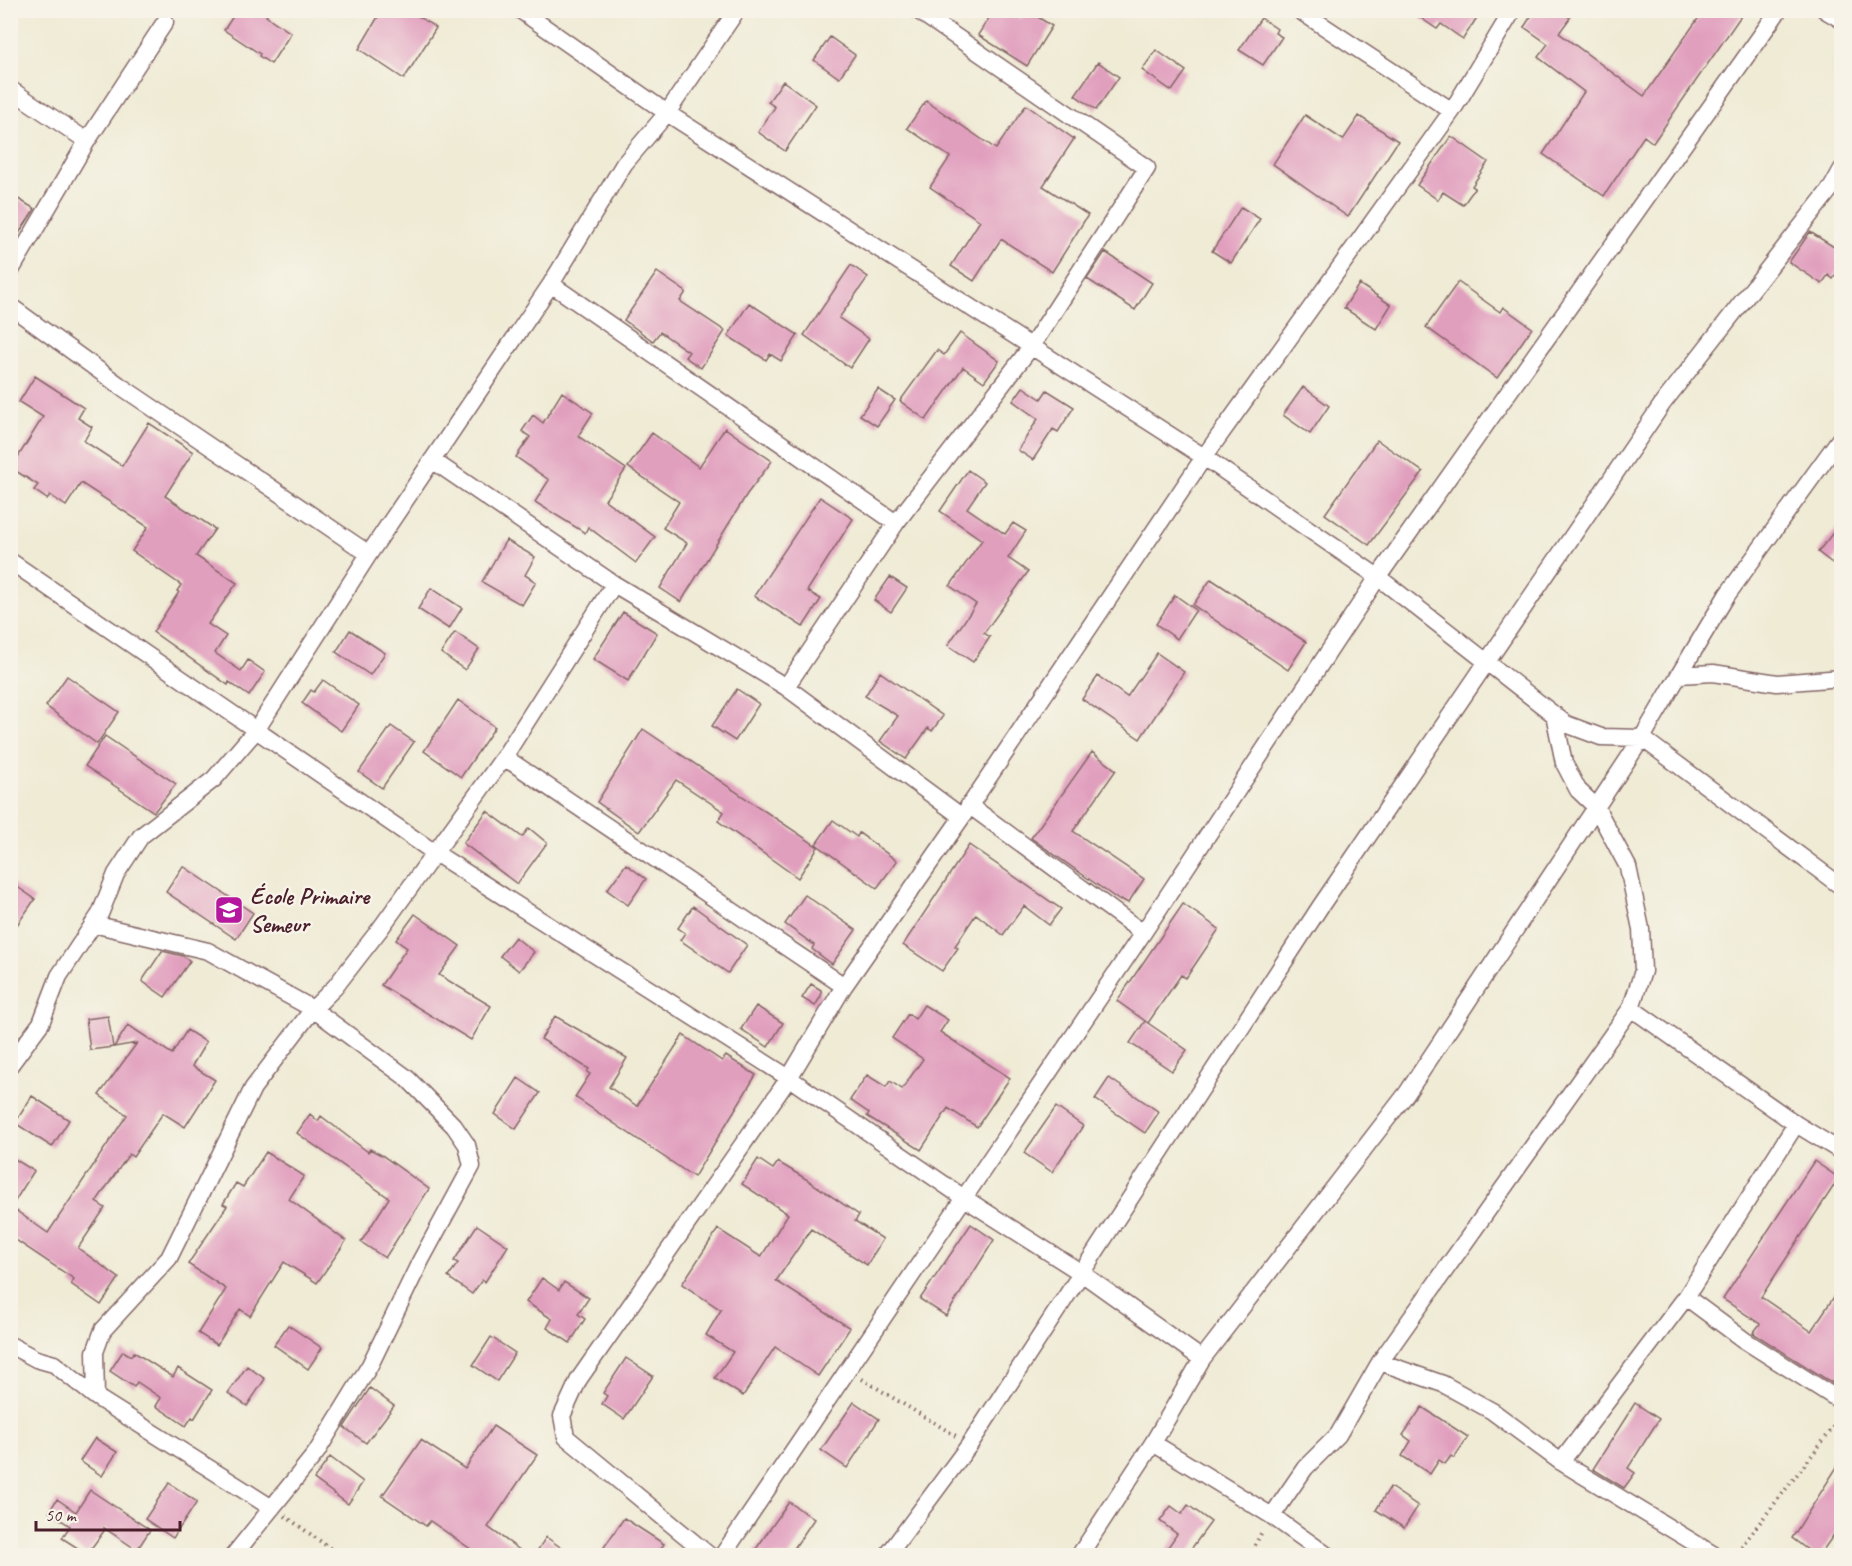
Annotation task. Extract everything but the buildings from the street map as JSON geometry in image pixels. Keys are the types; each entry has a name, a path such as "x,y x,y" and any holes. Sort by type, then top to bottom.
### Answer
{"street":[{"path":"520,10 667,113 1204,457 1378,577 1566,723 1601,737 1642,738 1842,887"},
{"path":"13,1056 41,1023 59,976 93,924 116,874 141,836 214,779 257,729 369,554 551,284 624,164 667,113 736,10"},
{"path":"786,687 896,523 1031,347 1147,168 916,10"},
{"path":"1299,10 1452,111"},
{"path":"710,1556 566,1437 562,1416 579,1379 789,1078 844,986 1204,457 1452,111 1513,10"},
{"path":"723,1556 1143,933 1378,577 1779,10"},
{"path":"1825,10 1842,20"},
{"path":"10,272 87,141 165,22"},
{"path":"10,89 87,141"},
{"path":"887,1556 970,1444 1320,907 1663,403 1832,187 1842,169"},
{"path":"551,284 896,523"},
{"path":"10,306 119,385 369,554"},
{"path":"1079,1556 1153,1443 1202,1359 1407,1093 1642,738 1727,596 1842,436"},
{"path":"432,460 614,584 786,687 1143,933"},
{"path":"10,561 435,853 789,1078 964,1198 1080,1272 1202,1359"},
{"path":"96,1397 95,1352 103,1329 169,1258 253,1088 380,929 504,757 614,584"},
{"path":"1679,675 1713,673 1777,683 1842,678"},
{"path":"1272,1516 1305,1468 1338,1436 1380,1362 1631,1008 1643,971 1641,929 1629,867 1596,807 1578,790 1564,763 1554,714"},
{"path":"504,757 844,986"},
{"path":"93,924 208,951 314,1009 407,1078 454,1126 467,1145 472,1166 421,1260 370,1365 316,1453 233,1556"},
{"path":"1631,1008 1796,1124 1842,1152"},
{"path":"1561,1462 1686,1297 1796,1124"},
{"path":"1686,1297 1744,1340 1842,1402"},
{"path":"10,1345 36,1359 54,1364 96,1397 272,1508"},
{"path":"1380,1362 1443,1384 1492,1411 1561,1462 1716,1556"},
{"path":"1153,1443 1272,1516 1328,1556"}],"path":[{"path":"848,1370 970,1444"},
{"path":"1734,1556 1842,1417"},
{"path":"272,1508 340,1556"},
{"path":"1249,1556 1272,1516"}],"place":[{"name":"École Primaire Semeur","path":"229,910"}]}
